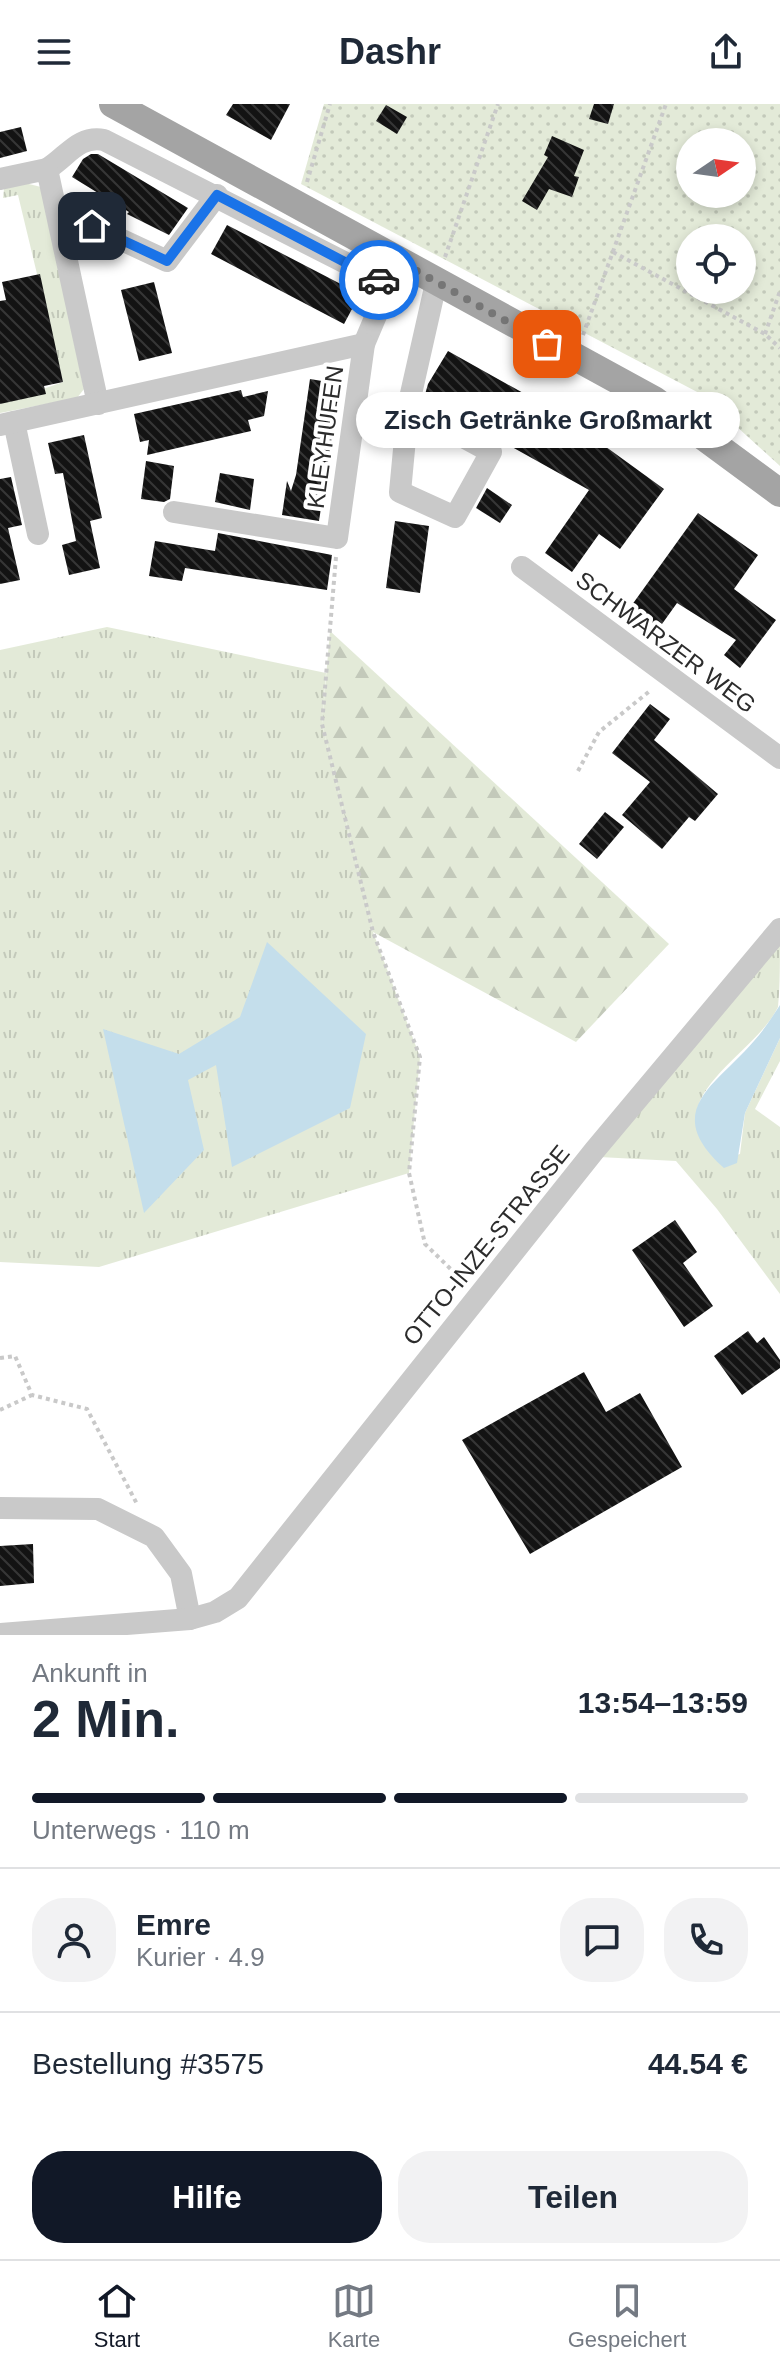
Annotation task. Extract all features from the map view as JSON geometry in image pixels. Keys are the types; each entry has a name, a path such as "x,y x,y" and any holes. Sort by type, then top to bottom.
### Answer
{"main road":[{"path":"113,104 150,112 301,204 394,273 436,283 633,389 712,440 780,493"}],"street":[{"path":"0,179 47,169 78,143 95,138 394,273 364,344"},
{"path":"47,169 98,404"},
{"path":"58,216 66,214 167,261 217,195"},
{"path":"408,407 491,452 455,517 400,492 408,407 437,327 436,283"},
{"name":"KLEYHUFEN","path":"38,534 7,424 364,344 337,538 174,512"},
{"path":"604,420 633,389"},
{"name":"SCHWARZER WEG","path":"522,567 780,758"},
{"name":"OTTO-INZE-STRASSE","path":"190,1619 215,1612 238,1598 594,1151 780,929"},
{"path":"0,1508 98,1509 154,1537 181,1574 190,1619 0,1634"}],"path":[{"path":"301,204 330,104"},
{"path":"436,283 498,104"},
{"path":"575,359 666,104"},
{"path":"613,252 765,334 780,348"},
{"path":"765,334 780,291"},
{"path":"337,538 322,724 373,932 420,1057 409,1173 425,1244 480,1297"},
{"path":"578,771 599,732 668,676"},
{"path":"0,1358 15,1356 32,1395"},
{"path":"0,1410 32,1395 87,1409 154,1537"}],"green space":[{"path":"324,104 780,104 780,466 701,394 301,184"},
{"path":"25,183 41,187 84,389 77,398 0,413 0,404 63,382 18,195 3,198 4,189"},
{"path":"107,627 326,673 322,724 373,932 420,1057 409,1173 99,1267 0,1262 0,650"},
{"path":"330,631 669,944 576,1042 373,932 322,724"},
{"path":"780,940 778,1007 758,1035 707,1089 699,1103 696,1124 717,1161 740,1154 745,1113 780,1038 780,1061 755,1109 780,1127 780,1294 717,1209 676,1161 599,1157"}],"water":[{"path":"267,942 366,1034 350,1108 232,1167 216,1065 188,1080 204,1150 144,1213 103,1029 179,1054 240,1017"},
{"path":"780,1005 780,1038 745,1113 737,1163 724,1168 705,1148 696,1130 695,1114 701,1099 758,1037"}],"building":[{"path":"233,104 290,104 271,140 226,115"},
{"path":"594,104 614,104 608,124 589,119"},
{"path":"386,105 407,117 397,134 376,121"},
{"path":"21,127 27,151 0,158 0,132"},
{"path":"552,136 584,150 574,176 579,177 572,197 549,189 537,210 522,201 548,157 544,155"},
{"path":"98,154 188,208 169,235 127,214 129,212 72,177 83,159"},
{"path":"227,225 360,294 344,324 211,254"},
{"path":"40,274 63,382 44,386 46,394 0,404 0,301 6,300 2,282"},
{"path":"154,282 172,353 139,361 121,290"},
{"path":"448,351 593,432 591,436 664,489 620,549 599,534 572,572 545,553 589,490 424,398 428,384"},
{"path":"310,379 340,384 319,521 282,515 287,481 291,491 296,475"},
{"path":"241,390 243,397 268,391 264,416 248,420 251,431 147,455 149,440 140,442 134,414"},
{"path":"84,435 102,518 90,521 100,568 69,575 62,545 76,541 63,473 55,474 48,443"},
{"path":"146,461 174,466 170,499 164,502 141,499"},
{"path":"220,473 254,479 250,510 215,502"},
{"path":"11,477 22,525 8,528 20,580 0,584 0,479"},
{"path":"487,488 512,505 500,523 476,508"},
{"path":"698,513 758,555 734,589 776,620 740,668 724,655 736,640 677,603 657,631 629,609"},
{"path":"395,521 429,526 420,593 386,588"},
{"path":"218,533 332,555 327,590 185,568 182,581 149,576 155,541 215,551"},
{"path":"650,704 670,719 654,740 718,794 695,821 689,817 662,849 622,815 650,782 612,753"},
{"path":"605,812 624,827 597,859 579,844"},
{"path":"675,1220 697,1252 683,1263 713,1306 684,1327 632,1250"},
{"path":"748,1331 757,1343 764,1337 780,1360 780,1368 742,1395 714,1356"},
{"path":"584,1372 606,1412 640,1393 682,1467 530,1554 462,1440"},
{"path":"33,1544 34,1583 0,1586 0,1546"}],"way so far":[{"path":"379,280 389,285 399,261 547,344"}],"place":[{"name":"Zisch Getränke Großmarkt","path":"547,344"}],"route":[{"path":"92,226 167,261 217,195 379,280"}]}
